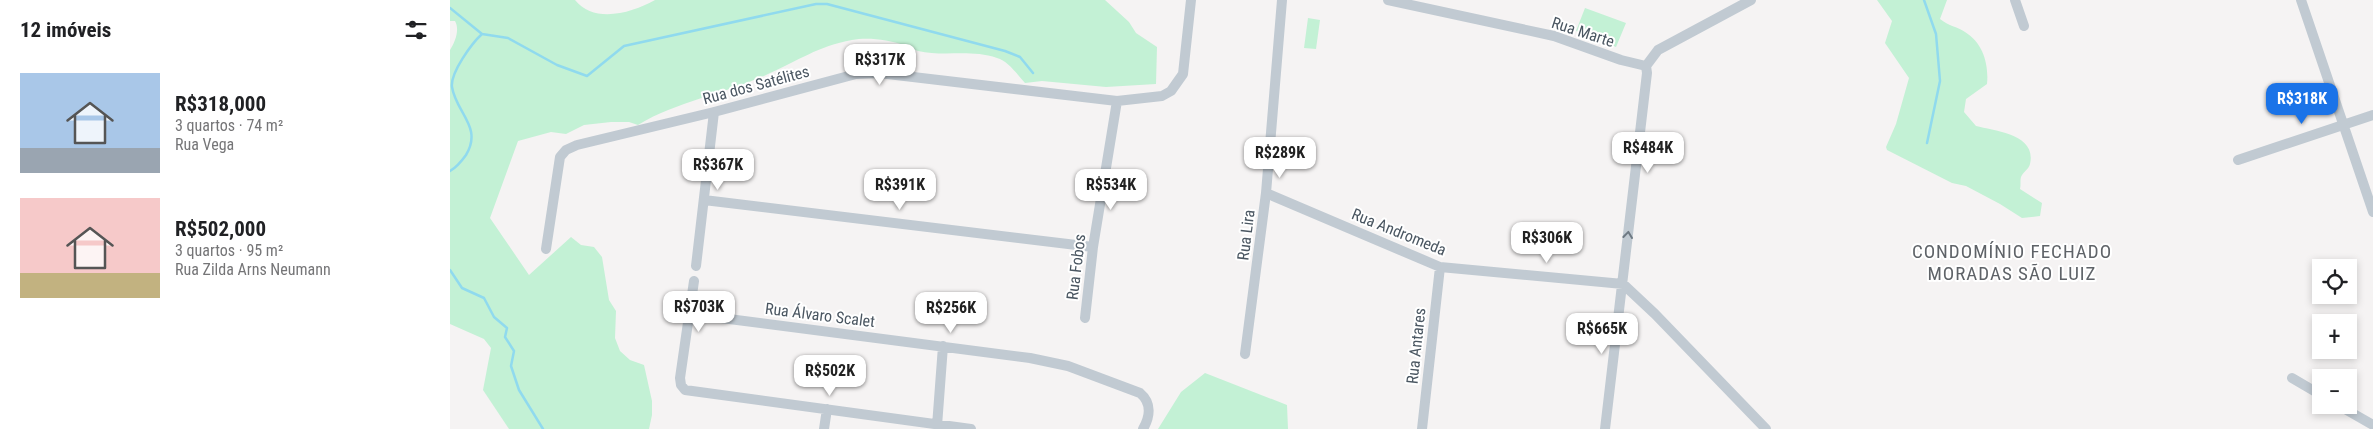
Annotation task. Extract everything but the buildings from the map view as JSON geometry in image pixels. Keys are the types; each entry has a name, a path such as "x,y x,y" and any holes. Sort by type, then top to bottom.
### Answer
{"street":[{"name":"Rua dos Satélites","path":"546,249 560,157 566,150 577,145 714,112 856,74 879,73 1117,101 1162,96 1171,91 1178,83 1184,69 1191,0"},
{"name":"Rua Lira","path":"1245,354 1266,193 1282,0"},
{"name":"Rua Marte","path":"1388,0 1554,36 1621,60 1646,66"},
{"path":"1606,429 1647,73 1646,66 1658,50 1751,0"},
{"path":"2014,0 2024,26"},
{"path":"2301,0 2373,212"},
{"name":"Rua Fobos","path":"1085,318 1092,247 1117,101"},
{"path":"696,266 714,112"},
{"path":"2238,160 2373,115"},
{"name":"Rua Andromeda","path":"1266,193 1440,267 1623,284"},
{"path":"704,200 1092,247"},
{"name":"Rua Antares","path":"1422,429 1440,267"},
{"path":"694,281 680,378 681,386 685,390 937,426 971,429"},
{"path":"1623,284 1655,314 1766,429"},
{"name":"Rua Álvaro Scalet","path":"690,314 943,346 1030,358 1068,366 1140,393 1146,398 1149,413 1148,421 1142,429"},
{"path":"937,426 943,346"},
{"path":"2292,378 2312,390"},
{"path":"824,429 827,409"},
{"path":"2353,414 2373,426"}],"green space":[{"path":"450,0 575,0 592,12 614,14 635,9 655,0 1105,0 1129,22 1136,33 1157,47 1156,84 1106,87 1042,81 1025,83 1005,62 987,55 928,53 892,42 858,39 818,50 752,81 669,110 638,125 629,122 611,122 584,125 566,134 551,132 518,141 490,218 529,275 571,237 581,245 594,247 602,257 609,300 616,311 615,338 620,351 630,360 644,365 652,401 652,415 649,429 509,429 483,390 491,348 484,339 450,324 450,50 455,40 457,28 455,21 450,21"},
{"path":"1877,0 1947,0 1940,19 1971,37 1980,48 1986,62 1987,84 1966,99 1964,112 1976,126 2003,132 2021,140 2027,146 2030,154 2030,164 2021,177 2020,189 2042,203 2040,216 2022,218 1966,186 1952,183 1887,150 1886,147 1896,124 1909,78 1885,43 1892,21"},
{"path":"1585,8 1626,23 1616,47 1576,31"},
{"path":"1308,18 1320,20 1316,49 1304,48"},
{"path":"1205,373 1287,405 1288,429 1158,429 1181,392"}],"waterway":[{"path":"1924,0 1936,34 1940,81 1927,143"},
{"path":"450,8 482,34 508,38 557,65 587,76 624,46 816,4 827,4 1005,51 1020,57 1033,73"},
{"path":"450,171 466,155 472,136 467,120 454,96 452,81 462,59 482,34"},
{"path":"450,270 462,288 484,298 494,317 507,328 505,337 514,351 511,366 519,390 543,429"}],"district":[{"name":"CONDOMÍNIO FECHADO MORADAS SÃO LUIZ","path":"2012,262"}]}
